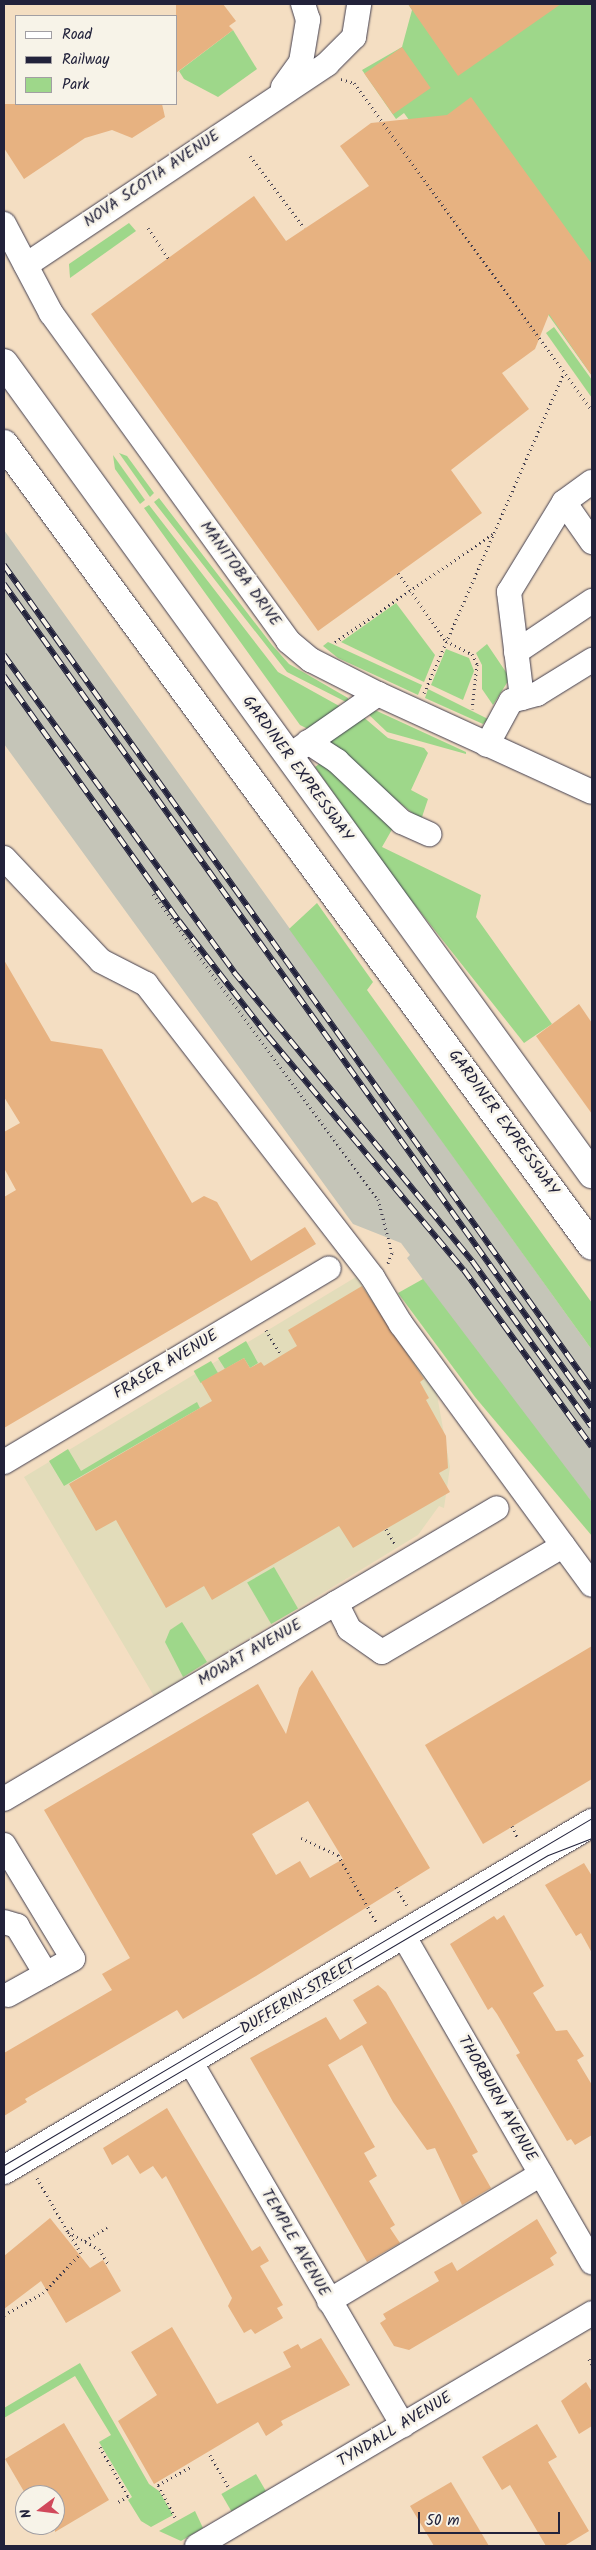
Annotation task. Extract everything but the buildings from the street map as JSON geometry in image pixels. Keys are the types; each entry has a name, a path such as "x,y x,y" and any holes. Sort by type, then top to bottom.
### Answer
{"main road":[{"name":"GARDINER EXPRESSWAY","path":"4,363 592,1174"},
{"name":"GARDINER EXPRESSWAY","path":"4,444 354,918 592,1246"},
{"name":"DUFFERIN STREET","path":"4,2170 592,1824"}],"street":[{"path":"277,94 301,62 308,20 303,4"},
{"name":"NOVA SCOTIA AVENUE","path":"26,265 277,94 327,64 354,37 359,4"},
{"name":"MANITOBA DRIVE","path":"4,224 51,313 288,641 311,660 378,694 592,792"},
{"path":"522,698 509,592 564,502 592,482"},
{"path":"564,502 592,542"},
{"path":"516,652 592,601"},
{"path":"487,745 511,701 538,694 592,660"},
{"path":"378,694 300,748 336,761 402,822 429,834"},
{"path":"4,858 101,961 146,984 373,1278 400,1324 592,1585"},
{"name":"FRASER AVENUE","path":"4,1462 329,1268"},
{"name":"MOWAT AVENUE","path":"4,1798 497,1508"},
{"path":"336,1603 349,1628 382,1652 563,1546"},
{"path":"4,1845 73,1959 8,1995"},
{"path":"4,1922 17,1926 46,1974"},
{"name":"THORBURN AVENUE","path":"403,1935 592,2262"},
{"name":"TEMPLE AVENUE","path":"190,2061 403,2425"},
{"path":"329,2301 541,2174"},
{"name":"TYNDALL AVENUE","path":"197,2546 592,2313"}],"path":[{"path":"341,79 354,83 592,411"},
{"path":"250,156 304,228"},
{"path":"148,228 169,259"},
{"path":"415,711 564,373"},
{"path":"335,642 494,534"},
{"path":"398,573 446,641 472,654 478,664 472,709"},
{"path":"152,894 378,1199 392,1253 384,1269 373,1278"},
{"path":"265,1328 281,1356"},
{"path":"386,1528 398,1549"},
{"path":"512,1826 518,1839"},
{"path":"301,1838 338,1856 377,1923"},
{"path":"396,1887 407,1905"},
{"path":"4,2315 43,2293 81,2253 37,2178"},
{"path":"68,2232 75,2226"},
{"path":"85,2241 107,2227"},
{"path":"68,2232 99,2249 108,2265"},
{"path":"589,2360 592,2364"},
{"path":"100,2447 128,2496 118,2502"},
{"path":"210,2455 228,2486"},
{"path":"175,2517 158,2485 190,2467"}],"shaded area":[{"path":"4,530 592,1350 592,1502 536,1433 407,1258 410,1255 401,1243 353,1224 4,744"},
{"path":"356,1277 435,1384 450,1467 444,1508 439,1506 418,1535 154,1696 24,1477"}],"green space":[{"path":"408,4 592,4 592,376 404,113 396,119 362,70 402,47 412,10"},
{"path":"233,30 257,69 218,97 184,79 179,71"},
{"path":"129,223 136,231 70,278 69,264"},
{"path":"554,327 592,380 592,398 546,333"},
{"path":"119,453 127,456 154,493 150,497"},
{"path":"113,455 145,500 140,504 115,469"},
{"path":"159,498 272,645 289,664 348,698 348,703 287,672 154,502"},
{"path":"149,505 278,672 341,707 308,729 300,725 144,508"},
{"path":"396,603 435,655 424,682 341,642"},
{"path":"328,642 422,685 418,695 338,658 323,646"},
{"path":"487,644 510,678 493,705 482,689 482,665 476,653"},
{"path":"446,649 469,658 474,671 463,700 431,685"},
{"path":"428,689 488,719 483,724 425,698"},
{"path":"377,711 466,752 466,754 387,732 366,712"},
{"path":"361,715 388,738 424,748 428,753 411,790 428,799 421,820 325,743"},
{"path":"323,761 394,826 382,847 481,895 476,917 552,1024 524,1043 399,885 315,767"},
{"path":"317,903 373,982 367,990 592,1303 592,1350 289,929"},
{"path":"423,1279 592,1502 592,1536 475,1397 398,1293"},
{"path":"246,1341 258,1363 250,1368 244,1358 225,1369 218,1358"},
{"path":"211,1361 218,1373 201,1383 194,1371"},
{"path":"197,1402 200,1408 64,1486 49,1461 68,1449 81,1471"},
{"path":"274,1567 298,1609 271,1624 247,1582"},
{"path":"182,1622 207,1662 183,1677 165,1642 170,1630"},
{"path":"80,2363 149,2484 159,2491 173,2515 151,2527 141,2521 128,2500 132,2497 99,2442 111,2435 75,2376 4,2418 4,2408"},
{"path":"256,2474 266,2491 231,2511 221,2494"},
{"path":"195,2511 203,2528 181,2541 159,2531"}],"tram line":[{"path":"4,2165 592,1818"},
{"path":"4,2175 548,1855 592,1838"}],"railway":[{"path":"4,565 592,1389"},
{"path":"4,584 592,1408"},
{"path":"4,655 234,972 473,1262 592,1427"},
{"path":"4,676 179,921 268,1036 464,1270 592,1447"}]}
